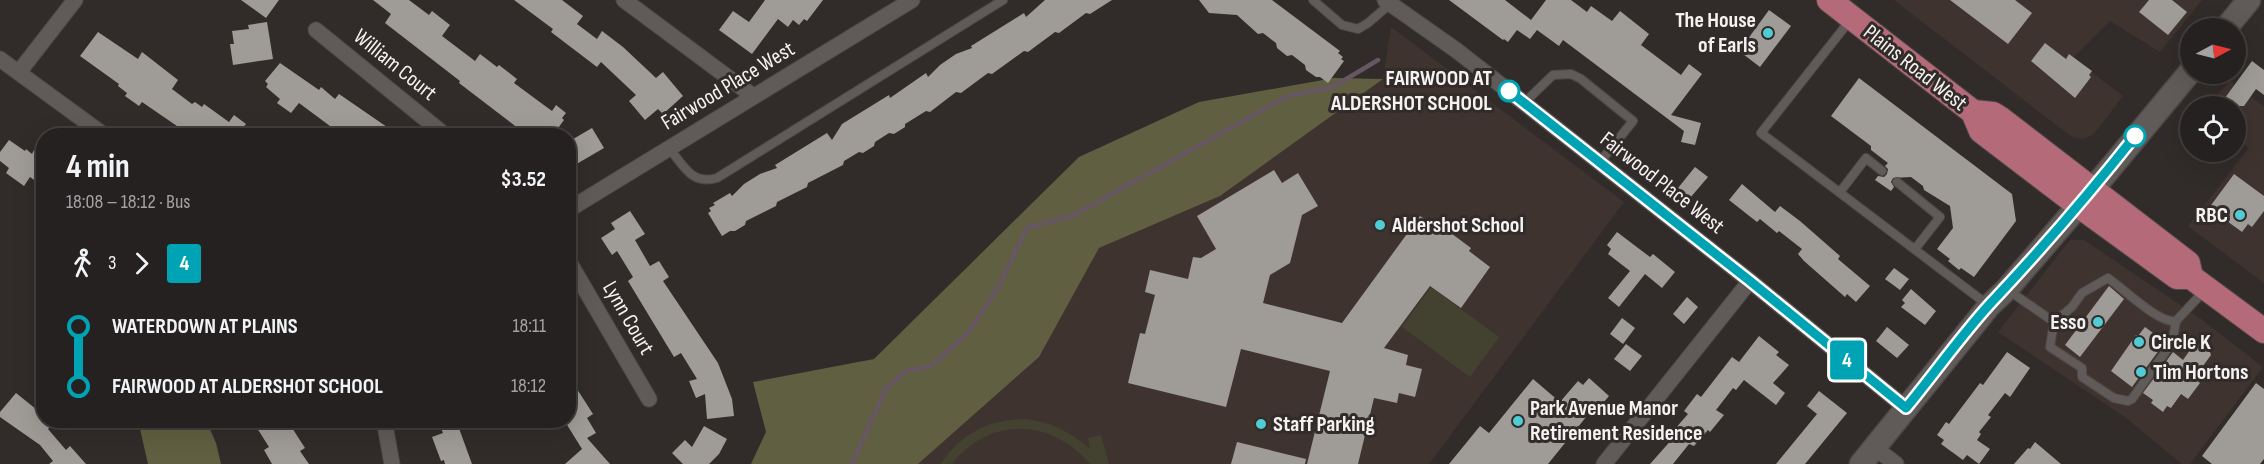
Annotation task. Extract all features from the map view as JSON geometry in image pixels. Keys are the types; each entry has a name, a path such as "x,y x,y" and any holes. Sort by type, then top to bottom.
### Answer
{"main road":[{"name":"Plains Road West","path":"1829,0 1973,112 1981,131 2085,197 2177,277 2199,283 2264,331"},
{"path":"2234,18 2249,0"},
{"path":"1868,456 1989,306 2007,289 2180,84"}],"street":[{"path":"19,72 75,0"},
{"name":"Fairwood Place West","path":"576,205 912,0"},
{"path":"628,1 753,96"},
{"name":"Fairwood Place West","path":"1388,2 1456,51 1600,162 1906,408"},
{"name":"William Court","path":"316,30 436,128"},
{"path":"0,59 95,128"},
{"name":"Lynn Court","path":"576,274 649,399"},
{"path":"1604,464 1750,281"},
{"path":"385,428 392,464"},
{"path":"1868,456 1896,464"}],"lane":[{"path":"669,148 693,177 704,181 717,177 1003,0"},
{"path":"1313,0 1342,25 1358,29 1368,23 1388,2"},
{"path":"1851,18 1761,133 1989,306"},
{"path":"1524,103 1553,75 1570,74 1581,79 1632,121 1600,162"},
{"path":"1840,192 1866,158 1882,171"},
{"path":"1897,182 1940,217 1915,249"},
{"path":"2176,321 2170,322 2158,316 2108,278 2082,293 2072,307 2054,322 2050,347 2082,369 2082,377 2114,398 2128,401 2132,399 2169,347 2176,321 2199,283"},
{"path":"2007,289 2054,322"}],"shaded area":[{"path":"1894,0 2202,0 2187,18 2180,18 2180,27 2160,52 2110,21 2073,58 2123,96 2093,135 2083,139 2072,137"},
{"name":"Aldershot School","path":"1391,27 1624,202 1429,464 918,464 1039,357 1099,248 1220,196 1383,79"},
{"path":"1334,78 1383,79 1220,196 1099,248 1039,357 918,464 751,464 766,432 753,382 874,359 1079,157 1199,102"},
{"path":"2227,84 2234,84 2264,107 2264,283 2188,226 2238,162 2246,162 2246,152 2249,148 2246,146 2246,96 2216,96"},
{"path":"2070,240 2084,240 2201,319 2263,367 2190,464 2182,464 2125,417 1998,332"},
{"path":"1431,287 1499,337 1470,377 1402,327"},
{"path":"1025,419 1060,429 1090,449 1088,438 1101,435 1109,464 1090,464 1074,449 1057,438 1039,431 1021,429 1002,431 984,437 967,448 952,464 941,464 958,444 977,430 999,422"},
{"path":"140,428 209,428 221,464 148,464"}],"building":[{"path":"241,0 279,0 266,18"},
{"path":"373,0 409,0 429,15 432,11 450,25 442,36 475,61 480,54 497,67 499,65 517,79 514,83 552,111 556,105 566,113 562,118 564,120 558,128 518,128 385,23 391,14"},
{"path":"514,0 562,0 583,16 577,24 597,39 602,31 656,78 663,72 683,96 663,114 658,109 645,120 629,101 636,95 601,62 597,67 551,32 553,29"},
{"path":"765,0 823,0 807,21 804,19 799,25 793,20 788,27 778,19 752,54 719,30 733,11 749,22"},
{"path":"1045,0 1112,0 1090,14 1086,13 1059,33 1055,32 1028,52 1024,51 992,74 988,73 961,93 956,92 930,112 926,111 905,124 905,127 894,134 889,133 875,142 874,146 863,153 859,152 844,161 843,165 808,183 807,187 777,202 776,206 746,221 745,225 722,236 708,213 711,211 709,208 715,205 713,203 730,193 732,196 744,184 760,174 777,168 775,165 827,133 832,140 842,124 889,95 890,98 926,73 928,77 956,54 972,48 971,46 1024,13 1026,17"},
{"path":"1199,0 1272,0 1340,51 1338,53 1344,61 1328,83 1306,70 1305,65 1292,55 1287,56 1277,48 1276,43 1263,33 1258,34 1237,15 1209,13"},
{"path":"1449,0 1505,0 1531,20 1546,0 1571,0 1587,12 1591,6 1612,21 1620,11 1649,34 1641,45 1681,75 1689,64 1702,74 1671,115 1701,123 1695,145 1681,142 1684,131 1563,40 1559,46 1537,30 1530,39 1517,30 1508,42"},
{"path":"1950,0 2015,0 2032,13 2008,44"},
{"path":"2149,0 2172,0 2187,12 2168,35 2139,12"},
{"name":"The House of Earls","path":"1769,10 1791,26 1760,67 1739,51"},
{"path":"267,22 273,59 233,65 230,44 234,44 232,31 249,29 248,25"},
{"path":"98,32 138,59 142,52 178,80 172,89 192,104 195,102 202,107 204,104 229,122 234,115 246,124 243,128 180,128 142,102 139,106 125,96 127,93 118,86 119,84 80,56"},
{"path":"2045,43 2066,59 2069,54 2092,71 2089,75 2091,77 2075,98 2031,61"},
{"path":"2252,61 2264,70 2264,95 2256,89 2246,103 2246,96 2226,96 2235,84 2246,84 2246,69"},
{"path":"280,63 319,90 321,87 335,99 339,94 387,127 333,128 299,103 291,113 277,103 280,99 266,87 268,84 265,81"},
{"path":"1859,78 2012,194 2016,221 1974,277 1961,268 1959,270 1937,249 1953,228 1950,206 1924,190 1923,186 1911,177 1893,178 1891,182 1894,187 1891,191 1875,180 1878,176 1884,177 1887,174 1888,169 1885,166 1888,163 1871,150 1871,146 1831,116"},
{"path":"592,128 604,148 576,164 576,137"},
{"path":"9,140 32,154 34,150 36,151 36,181 30,177 24,186 6,173 9,168 0,161 0,152"},
{"path":"1695,167 1708,177 1690,198 1678,188"},
{"path":"1274,170 1282,183 1298,173 1318,206 1302,215 1290,263 1270,275 1263,303 1342,323 1420,216 1442,231 1444,228 1471,248 1469,251 1490,267 1461,308 1430,286 1384,348 1408,355 1406,365 1422,369 1415,397 1399,393 1397,403 1374,398 1358,464 1307,464 1330,371 1241,349 1226,407 1128,383 1140,333 1145,334 1155,295 1145,292 1150,270 1188,279 1193,257 1201,258 1216,249 1197,216"},
{"path":"2234,174 2264,196 2264,211 2252,227 2248,224 2242,232 2209,208"},
{"path":"1742,184 1775,212 1780,206 1800,221 1840,256 1838,259 1870,286 1856,302 1847,294 1845,297 1804,261 1798,254 1802,249 1760,219 1757,222 1729,200"},
{"path":"630,211 645,234 635,240 650,266 659,261 669,277 663,281 718,363 732,399 734,416 707,419 705,394 696,398 689,381 697,379 681,353 674,357 628,281 633,277 617,251 612,255 601,238 615,229 611,223"},
{"path":"1617,232 1650,257 1653,254 1675,272 1662,288 1645,274 1619,307 1608,298 1630,271 1608,254 1611,249 1607,245"},
{"path":"1894,268 1909,279 1900,290 1885,279"},
{"path":"2109,286 2124,299 2080,357 2065,345"},
{"path":"1911,289 1936,311 1925,325 1901,307 1905,303 1902,300"},
{"path":"1687,297 1698,307 1684,324 1673,314"},
{"path":"1622,318 1635,328 1623,344 1610,334"},
{"path":"1887,327 1909,345 1897,358 1876,341"},
{"path":"2145,327 2165,342 2132,387 2111,371 2136,335 2138,336"},
{"path":"1759,336 1779,352 1776,355 1789,365 1773,383 1785,393 1776,405 1744,380 1736,390 1733,388 1716,410 1724,415 1710,432 1708,430 1694,446 1689,444 1673,464 1650,464 1674,437 1676,432 1674,430 1688,414 1684,411 1697,394 1701,397 1732,357 1739,362"},
{"path":"2195,343 2211,355 2194,378 2200,383 2188,399 2181,394 2171,408 2167,406 2163,412 2151,403 2153,400 2143,393 2173,352 2183,360"},
{"path":"1626,344 1642,356 1630,371 1614,359"},
{"path":"2007,352 2030,368 2010,397 2005,393 1988,415 1991,417 1979,432 1981,434 1977,440 1990,449 1979,464 1967,455 1963,460 1941,444 1944,440 1937,435 1946,422 1949,424 1980,383 1983,385"},
{"name":"Park Avenue Manor Retirement Residence","path":"1589,378 1609,396 1598,409 1595,406 1548,464 1449,464 1480,426 1489,433 1533,379 1560,402 1578,381 1583,385"},
{"path":"2256,383 2264,389 2264,459 2260,464 2212,464 2202,456"},
{"path":"576,387 593,414 587,418 596,433 587,438 610,464 565,464 582,449 569,428 576,428"},
{"path":"1819,391 1847,413 1805,464 1776,464 1817,414 1807,406"},
{"path":"16,393 36,409 36,428 49,428 66,450 70,446 86,464 49,464 53,461 40,445 0,417 0,412"},
{"path":"704,426 727,439 719,454 709,464 683,464 672,453 685,440 692,447"},
{"path":"257,428 292,428 305,448 300,451 309,464 272,464 264,450 269,447"},
{"path":"441,428 459,428 472,464 445,464 444,460 441,461 432,437 443,433"},
{"path":"1237,442 1306,459 1305,464 1231,464"},
{"path":"2035,442 2061,464 2014,464"}],"waterway":[{"path":"852,464 886,388 907,371 931,366 967,334 998,288 1027,228 1074,215 1288,96 1333,87 1378,60"}],"bus line":[{"name":"4","path":"1509,91 1750,281 1906,408 1989,306 2007,289 2093,189 2135,136"}],"place":[{"name":"The House of Earls","path":"1768,33"},
{"name":"FAIRWOOD AT ALDERSHOT SCHOOL","path":"1509,91"},
{"name":"RBC","path":"2240,215"},
{"name":"Aldershot School","path":"1380,225"},
{"name":"Esso","path":"2098,322"},
{"name":"Circle K","path":"2139,342"},
{"name":"Tim Hortons","path":"2141,372"},
{"name":"Park Avenue Manor Retirement Residence","path":"1518,421"},
{"name":"Staff Parking","path":"1261,424"}]}
